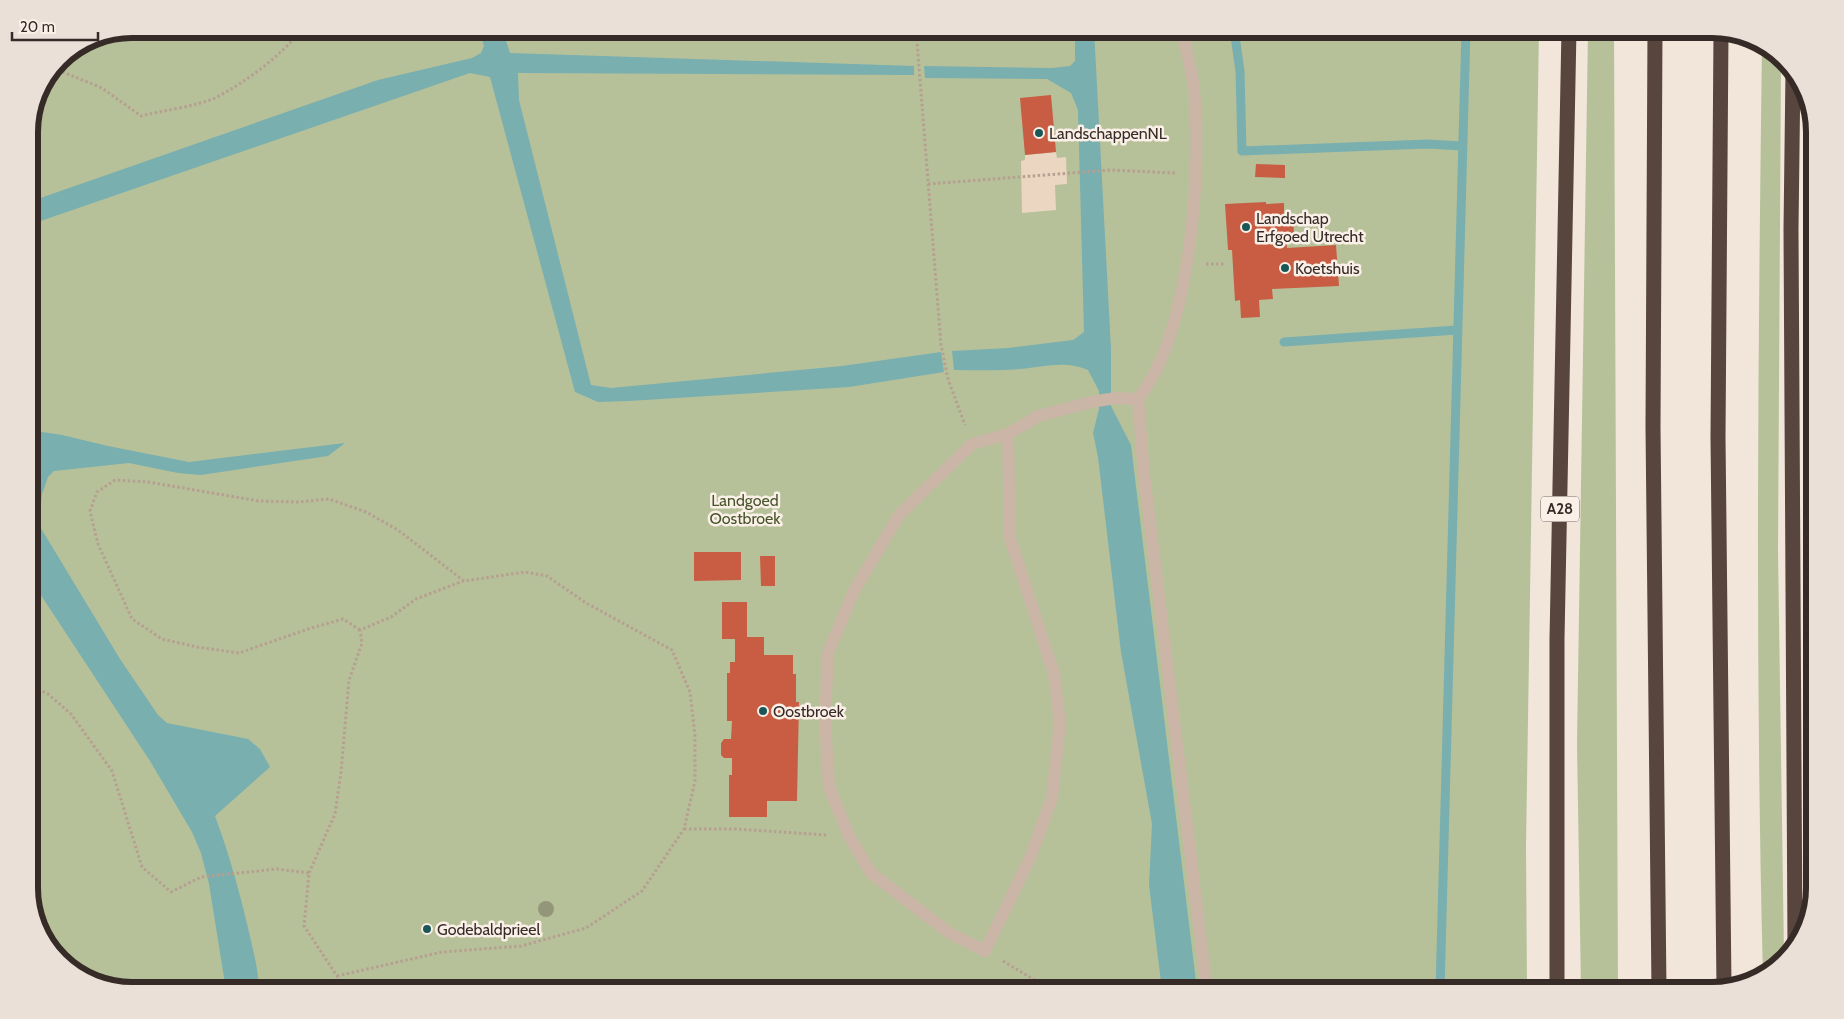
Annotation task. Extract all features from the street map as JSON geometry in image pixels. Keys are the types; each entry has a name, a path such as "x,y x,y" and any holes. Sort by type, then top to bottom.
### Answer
{"highway":[{"name":"A28","path":"1557,982 1558,639 1569,38"},
{"path":"1655,38 1652,427 1658,982"},
{"path":"1721,38 1718,437 1724,981"},
{"path":"1793,82 1791,239 1796,930"}],"lane":[{"path":"1183,38 1193,86 1196,127 1196,174 1191,235 1182,288 1162,357 1149,385 1138,399 1144,474 1206,982"},
{"path":"1008,434 1010,538 1054,674 1060,723 1052,798 1030,858 985,951 948,932 871,873 849,836 829,787 825,719 828,653 854,591 899,515 972,444 1008,434 1038,416 1091,402 1116,398 1138,399"}],"path":[{"path":"60,71 102,88 141,116 214,98 254,73 295,38"},
{"path":"917,38 942,345 948,379 972,444"},
{"path":"928,184 1110,170 1196,174"},
{"path":"340,982 304,926 309,873 335,814 341,772 348,680 362,643 360,630 343,619 239,653 197,647 162,639 132,619 98,544 90,511 97,492 115,480 148,482 259,501 297,502 329,499 366,512 398,530 464,581"},
{"path":"337,976 442,952 521,946 586,928 642,892 684,829 695,781 695,736 690,692 672,650 586,603 547,576 525,572 464,581 416,599 391,617 360,630"},
{"path":"38,689 48,694 71,714 112,771 142,867 171,892 201,877 244,871 277,869 309,873"},
{"path":"684,829 736,829 849,836"},
{"path":"985,951 1037,982"}],"green space":[{"name":"Landgoed Oostbroek","path":"120,38 1462,38 1461,130 1469,38 1539,38 1526,846 1527,982 132,982 107,978 85,969 65,954 50,934 39,906 38,893 38,126 39,113 47,90 57,74 74,57 90,47"},
{"path":"1588,38 1614,38 1618,982 1581,982 1577,744"},
{"path":"1762,52 1781,67 1778,551 1784,948 1763,967 1758,626 1758,392"}],"shaded area":[{"path":"1056,152 1057,158 1066,157 1067,184 1055,185 1056,210 1022,213 1021,161 1025,160 1025,155"}],"water":[{"path":"482,38 505,38 510,53 914,66 914,75 518,73 519,100 591,385 611,388 842,366 941,352 944,372 849,387 629,401 598,402 575,392 490,77 470,73 38,222 38,199 378,80 472,58 481,53 484,46"},
{"path":"1075,38 1094,38 1111,349 1111,406 1131,445 1196,982 1161,982 1149,885 1152,824 1121,652 1098,457 1093,433 1099,409 1099,391 1088,370 1071,365 1004,370 954,370 952,351 1008,348 1073,340 1084,332 1078,110 1071,93 1047,79 925,78 924,66 1052,68 1070,66 1075,61"},
{"path":"38,431 189,462 345,443 328,456 201,475 178,473 129,463 54,471 48,477 42,494 39,525 120,659 158,715 167,723 248,739 260,749 270,767 215,816 244,912 256,962 258,982 225,982 209,884 201,853 192,832 150,761 38,591"}],"building":[{"path":"1051,95 1056,152 1025,155 1020,98"},
{"path":"1256,164 1285,165 1285,178 1255,177"},
{"name":"Koetshuis","path":"1266,202 1266,204 1284,203 1284,215 1293,215 1294,235 1286,235 1287,248 1336,245 1339,286 1272,289 1273,299 1259,300 1260,317 1241,318 1240,300 1235,301 1232,250 1228,250 1225,204"},
{"path":"694,552 741,552 741,580 694,581"},
{"path":"760,556 775,556 775,586 761,586"},
{"name":"Oostbroek","path":"722,602 747,602 747,637 764,637 764,655 793,655 793,674 796,674 796,702 799,702 797,801 767,801 767,817 729,817 729,775 732,775 732,758 724,758 721,755 721,743 724,739 731,739 732,721 727,721 727,673 730,673 730,662 735,662 735,639 722,639"}],"waterway":[{"path":"1235,38 1240,71 1242,151 1428,144 1462,146"},
{"path":"1440,982 1466,38"},
{"path":"1284,342 1457,330"}],"place":[{"name":"LandschappenNL","path":"1039,133"},
{"name":"Landschap Erfgoed Utrecht","path":"1246,227"},
{"name":"Koetshuis","path":"1285,268"},
{"name":"Oostbroek","path":"763,711"},
{"name":"Godebaldprieel","path":"427,929"}]}
